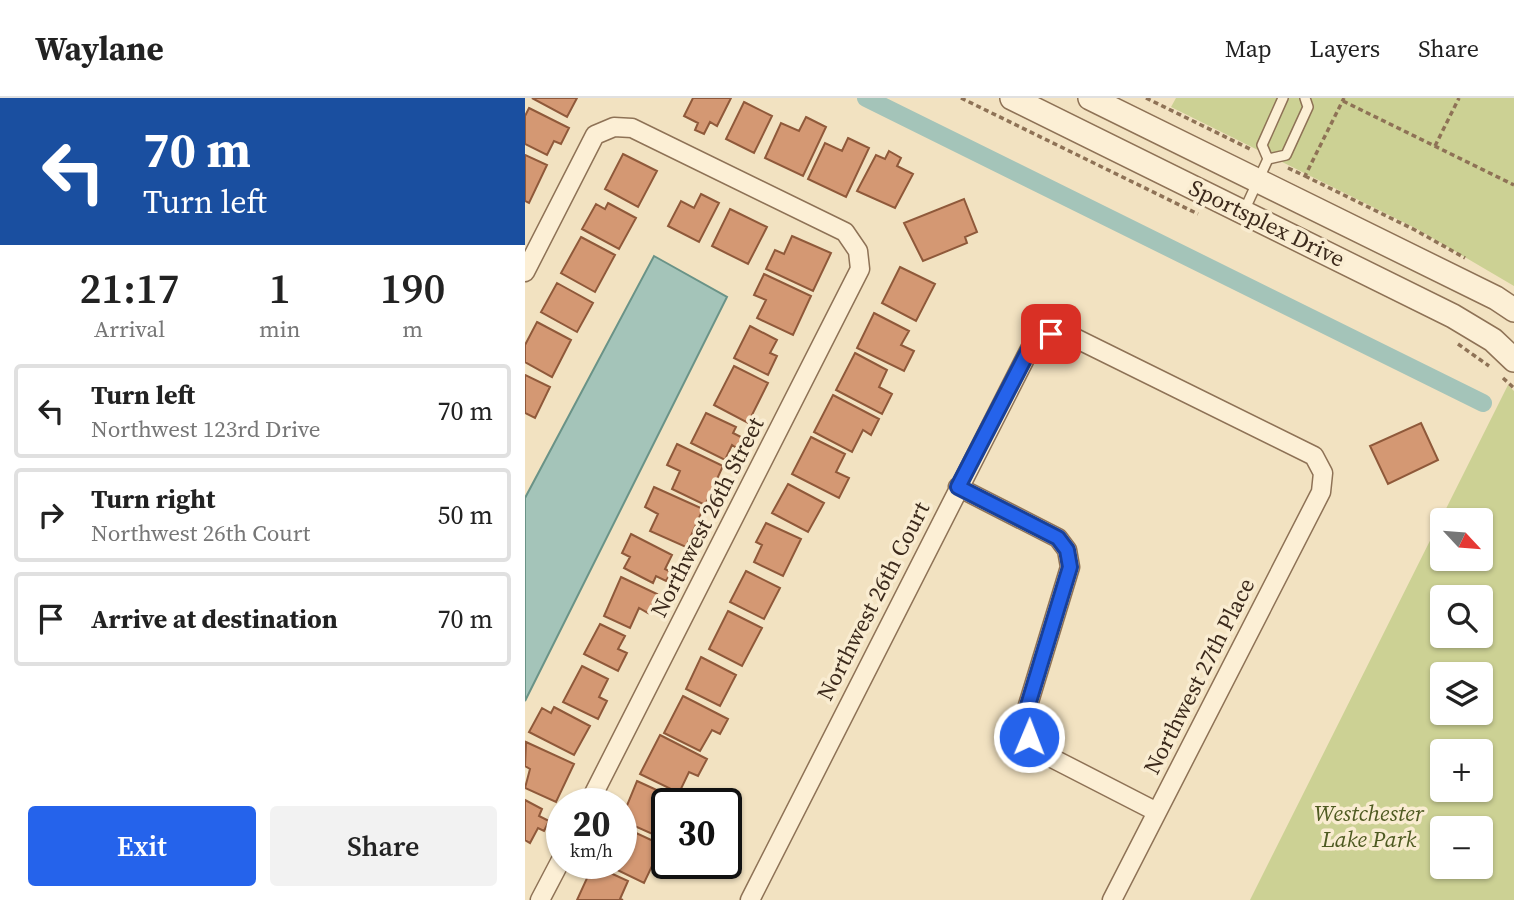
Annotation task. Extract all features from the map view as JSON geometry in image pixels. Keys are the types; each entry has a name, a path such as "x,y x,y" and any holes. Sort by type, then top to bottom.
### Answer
{"street":[{"name":"Sportsplex Drive","path":"1012,98 1453,316 1493,341 1514,360"},
{"name":"Sportsplex Drive","path":"1090,98 1266,164 1514,310"},
{"name":"Northwest 26th Street","path":"525,272 595,135 614,127 632,128 845,232 857,251 860,269 597,788"},
{"name":"Northwest 26th Court","path":"750,900 1033,342 1051,334 1069,335 1314,456 1322,473"},
{"name":"Northwest 27th Place","path":"1112,900 1321,492 1322,473"},
{"path":"958,487 1058,538 1067,550 1070,567 1025,715 1029,737 1044,754 1157,812"},
{"path":"540,900 551,879"}],"lane":[{"path":"1244,211 1266,164 1262,145 1283,98"},
{"path":"1266,164 1286,155 1308,107 1305,98"}],"path":[{"path":"961,98 1210,220"},
{"path":"1146,98 1266,164 1305,176 1416,230 1468,261"},
{"path":"1435,146 1459,98"},
{"path":"1305,176 1343,99 1514,184"},
{"path":"1457,343 1514,387"}],"green space":[{"path":"1176,98 1514,98 1514,286 1417,229 1171,107"},
{"name":"Westchester Lake Park","path":"1508,385 1514,391 1514,900 1250,900 1430,541 1430,571 1493,571 1493,508 1446,508"}],"water":[{"path":"654,256 727,297 525,701 525,498"}],"building":[{"path":"532,98 577,98 567,117"},
{"path":"693,98 731,98 717,126 710,122 704,134 695,130 698,123 684,116"},
{"path":"744,102 772,116 754,153 726,139"},
{"path":"529,108 569,128 561,144 554,141 547,155 525,144 525,116"},
{"path":"806,117 826,127 803,176 765,158 781,123 799,131"},
{"path":"848,138 869,148 846,197 808,179 825,143 842,151"},
{"path":"889,151 901,158 897,166 913,174 895,208 857,191 876,155 885,159"},
{"path":"623,154 657,171 638,207 605,189"},
{"path":"525,155 547,165 529,203 525,201"},
{"path":"701,194 719,203 699,242 668,226 681,201 694,208"},
{"path":"964,199 977,232 965,237 967,243 923,261 904,223"},
{"path":"608,203 636,218 619,249 582,229 596,204 605,209"},
{"path":"730,209 767,227 748,264 712,246"},
{"path":"792,236 831,253 813,291 766,269 775,250 784,254"},
{"path":"581,237 615,255 595,292 561,273"},
{"path":"900,267 935,284 916,321 882,303"},
{"path":"764,274 811,296 793,335 757,318 766,300 754,295"},
{"path":"557,283 593,303 577,332 541,312"},
{"path":"874,313 909,331 901,345 914,351 904,371 857,348"},
{"path":"537,322 571,340 552,377 525,362 525,345"},
{"path":"750,326 777,340 770,353 777,356 768,375 734,358"},
{"path":"855,353 887,370 879,387 892,394 882,414 836,390"},
{"path":"734,366 768,383 748,423 714,405"},
{"path":"525,375 550,387 535,418 525,413"},
{"path":"833,395 879,419 871,435 863,430 852,452 814,432"},
{"path":"706,413 736,427 733,433 743,438 738,449 732,445 725,460 691,443"},
{"path":"1421,423 1438,460 1388,484 1370,446"},
{"path":"811,437 845,454 836,472 849,478 839,498 792,474"},
{"path":"677,444 723,466 705,505 672,489 680,471 667,465"},
{"path":"788,484 824,503 808,532 772,513"},
{"path":"654,487 703,509 686,547 650,531 658,514 645,507"},
{"path":"766,523 801,539 783,576 754,562 762,545 756,542"},
{"path":"631,534 672,555 665,569 671,572 666,581 656,576 653,583 624,568 630,557 622,553"},
{"path":"746,571 780,588 764,619 730,602"},
{"path":"621,577 657,594 648,613 639,608 630,628 604,616"},
{"path":"728,611 762,628 742,666 709,649"},
{"path":"600,624 625,636 618,649 627,653 618,671 584,654"},
{"path":"701,657 736,675 720,706 686,689"},
{"path":"582,666 608,679 599,697 607,701 598,719 563,702"},
{"path":"683,696 728,719 720,734 712,730 700,751 664,733"},
{"path":"554,707 590,726 574,755 529,732 542,708 551,713"},
{"path":"660,735 707,759 698,776 689,772 681,788 669,788 640,774"},
{"path":"526,742 574,764 563,788 546,788 546,797 525,788 530,769 525,766"},
{"path":"637,781 652,788 651,833 637,827 637,788 634,788"},
{"path":"525,800 542,809 539,816 546,820 546,827 544,831 538,828 530,843 525,840"},
{"path":"637,833 651,840 651,868 644,883 636,879"},
{"path":"587,879 628,881 620,899 623,900 577,900"}],"waterway":[{"path":"866,98 1483,403"}],"route":[{"path":"1029,737 1025,715 1070,567 1067,550 1058,538 958,487 1033,342 1051,334"}]}
